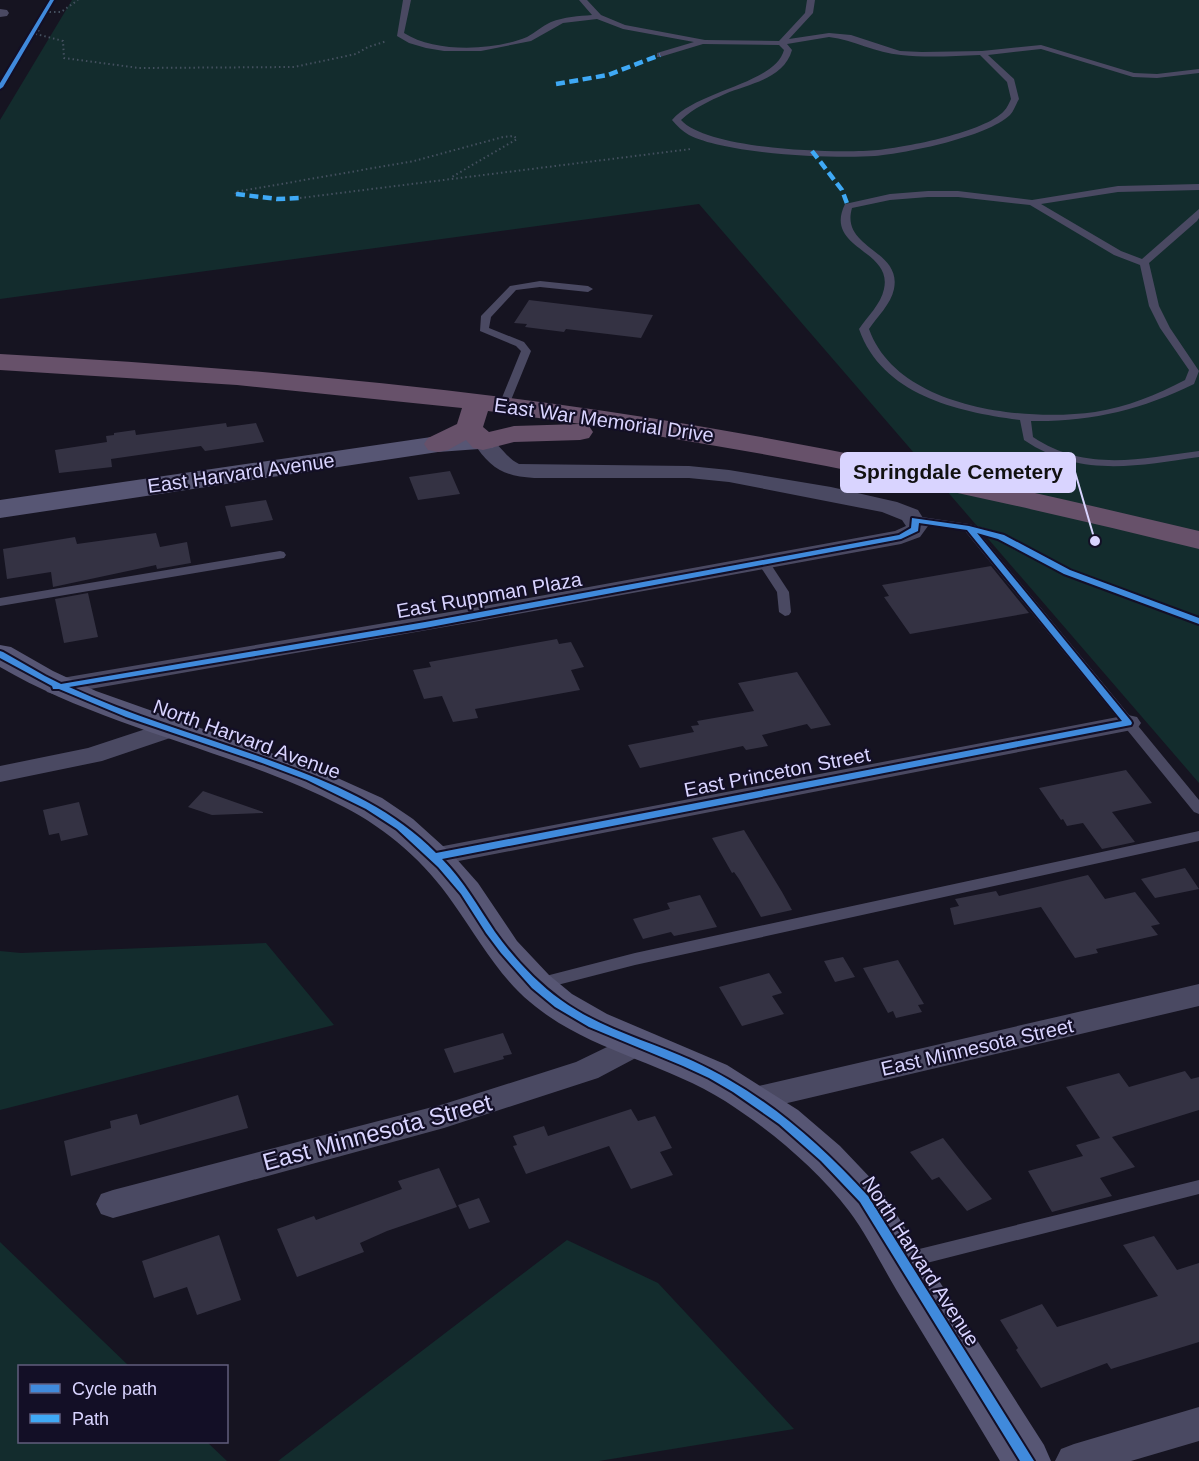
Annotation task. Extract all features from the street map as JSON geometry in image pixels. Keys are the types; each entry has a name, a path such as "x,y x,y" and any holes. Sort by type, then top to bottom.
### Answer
{"highway":[{"name":"East War Memorial Drive","path":"0,363 265,379 491,403 642,424 794,450 1044,502 1199,540"},
{"path":"491,403 476,435 587,432 688,438 794,450"}],"street":[{"name":"East Harvard Avenue","path":"0,509 438,444 476,435"},
{"path":"476,435 496,460 514,470 689,472 749,478 874,503 905,512 915,520"},
{"name":"East Ruppman Plaza","path":"56,687 425,625 901,537 915,530 915,520"},
{"name":"North Harvard Avenue","path":"0,654 56,687 283,768 353,798 401,829 434,858 465,892 502,947 536,985 554,1000 595,1026 687,1063 754,1099 796,1131 842,1174 864,1199 890,1238 901,1262 1027,1461"},
{"name":"East Princeton Street","path":"434,858 1128,723"},
{"path":"0,774 93,755 170,729"},
{"name":"East Minnesota Street","path":"754,1099 1199,995"},
{"name":"East Minnesota Street","path":"112,1204 454,1112 587,1070 636,1044"},
{"path":"1074,1461 1199,1424"}],"lane":[{"path":"407,0 400,34 407,40 424,46 448,48 507,44 528,39 557,22 598,17 632,29 705,42 781,43 829,35 848,37 881,50 900,53 981,52 1041,47 1133,75 1157,76 1199,71"},
{"path":"584,0 598,17"},
{"path":"781,43 809,13 811,0"},
{"path":"660,54 705,42"},
{"path":"781,43 788,50 784,62 767,75 718,94 687,110 676,120 682,128 701,136 742,144 812,151 875,153 923,145 978,128 1007,114 1015,99 1011,81 981,52"},
{"path":"1144,263 1154,306 1194,370 1190,382 1152,400 1103,413 1025,418 979,410 942,400 916,389 881,361 868,345 864,329 889,291 891,278 882,262 849,234 843,223 843,216 848,206 896,196 958,194 1032,203 1128,188 1199,187"},
{"path":"1032,203 1085,232 1106,249 1144,263"},
{"path":"1144,263 1158,247 1193,220 1199,212"},
{"path":"491,403 526,351 519,344 484,329 486,316 513,288 540,284 588,289"},
{"path":"1025,418 1028,438 1038,447 1055,455 1089,463 1126,464 1199,454"},
{"path":"915,520 969,528 1000,537 1067,572 1199,621"},
{"path":"969,528 1199,808"},
{"path":"0,602 280,555"},
{"path":"764,563 783,592 784,612"},
{"path":"536,985 646,957 1199,836"},
{"path":"901,1262 1199,1187"}],"path":[{"path":"27,42 52,0"},
{"path":"45,12 61,12 78,0"},
{"path":"36,28 39,30 36,34 63,41 64,58 139,68 294,67 357,54 368,46 392,39"},
{"path":"236,194 235,192 414,161 503,137 514,136 517,139 446,180"},
{"path":"300,198 701,148"}],"green space":[{"path":"72,0 1199,0 1199,783 699,204 0,299 0,120"},
{"path":"266,943 334,1025 0,1110 0,951 21,953"},
{"path":"567,1240 658,1283 794,1429 599,1461 278,1461"},
{"path":"0,1242 128,1365 18,1365 18,1443 208,1443 227,1461 0,1461"}],"building":[{"path":"529,300 653,315 641,338 566,329 564,332 525,327 527,324 514,323"},
{"path":"226,423 227,427 256,423 264,442 205,451 201,446 111,459 112,467 59,473 55,450 107,442 106,436 114,435 114,433 135,430 136,435"},
{"path":"450,471 460,494 418,500 409,477"},
{"path":"266,500 273,520 231,527 225,506"},
{"path":"156,533 160,547 187,542 191,563 157,569 156,565 53,587 51,572 7,579 3,549 75,537 77,544"},
{"path":"991,566 1029,613 910,634 884,597 889,596 882,585"},
{"path":"88,593 98,637 64,643 55,599"},
{"path":"557,639 559,644 571,642 584,667 571,670 580,690 475,709 478,718 453,722 442,696 424,699 413,670 431,667 429,662"},
{"path":"797,672 831,725 811,729 807,724 762,735 768,746 746,750 743,746 640,768 628,745 694,732 691,726 699,725 697,721 754,711 738,683"},
{"path":"1126,770 1152,803 1112,812 1135,842 1102,849 1083,823 1067,826 1039,788"},
{"path":"203,791 263,813 212,815 188,807"},
{"path":"79,802 88,835 61,841 59,833 49,835 43,810"},
{"path":"744,830 792,910 761,917 712,838"},
{"path":"1185,868 1199,889 1155,898 1141,879"},
{"path":"1088,875 1105,899 1135,892 1160,924 1151,926 1158,935 1096,949 1098,953 1075,958 1041,907 954,925 950,908 959,906 955,899 996,891 999,896"},
{"path":"700,895 717,927 674,936 671,932 643,939 633,919 670,909 667,903"},
{"path":"843,957 855,977 835,982 824,961"},
{"path":"898,960 924,1004 918,1005 922,1012 896,1018 893,1011 888,1013 863,968"},
{"path":"769,973 782,993 772,996 784,1014 742,1026 719,987"},
{"path":"503,1033 512,1054 503,1056 504,1059 454,1073 444,1049"},
{"path":"1185,1071 1191,1079 1199,1077 1199,1110 1112,1137 1135,1167 1100,1178 1112,1196 1052,1212 1028,1171 1083,1156 1076,1145 1100,1138 1066,1087 1119,1073 1129,1087"},
{"path":"238,1095 248,1128 71,1176 64,1141 111,1128 110,1121 137,1114 140,1125"},
{"path":"631,1109 638,1121 655,1116 672,1148 660,1152 673,1175 631,1189 609,1146 526,1174 513,1146 517,1145 513,1136 544,1126 548,1136"},
{"path":"943,1138 992,1199 967,1211 939,1177 932,1180 910,1152"},
{"path":"439,1168 457,1207 387,1231 360,1243 364,1252 297,1277 277,1229 314,1216 316,1220 402,1189 398,1181"},
{"path":"479,1198 490,1222 469,1229 458,1205"},
{"path":"219,1235 241,1300 197,1315 187,1287 154,1298 142,1261"},
{"path":"1154,1236 1177,1270 1199,1263 1199,1342 1111,1369 1107,1363 1041,1388 1000,1320 1042,1304 1057,1327 1158,1296 1123,1245"}],"marked path":[{"path":"556,84 608,75 660,55"},
{"path":"812,151 842,190 848,206"},
{"path":"236,194 277,199 300,198"}],"cycle path":[{"path":"0,87 52,0"},
{"path":"56,687 425,625 901,537 915,529 915,520 969,528 1001,537 1067,572 1199,621"},
{"path":"433,857 1128,723 970,529"},
{"path":"0,654 42,678 85,698 310,778 370,807 400,827 442,864 465,892 504,951 542,991 558,1004 612,1033 713,1075 783,1121 825,1158 864,1199 1027,1461"}],"place":[{"name":"Springdale Cemetery","path":"1095,541"}]}
